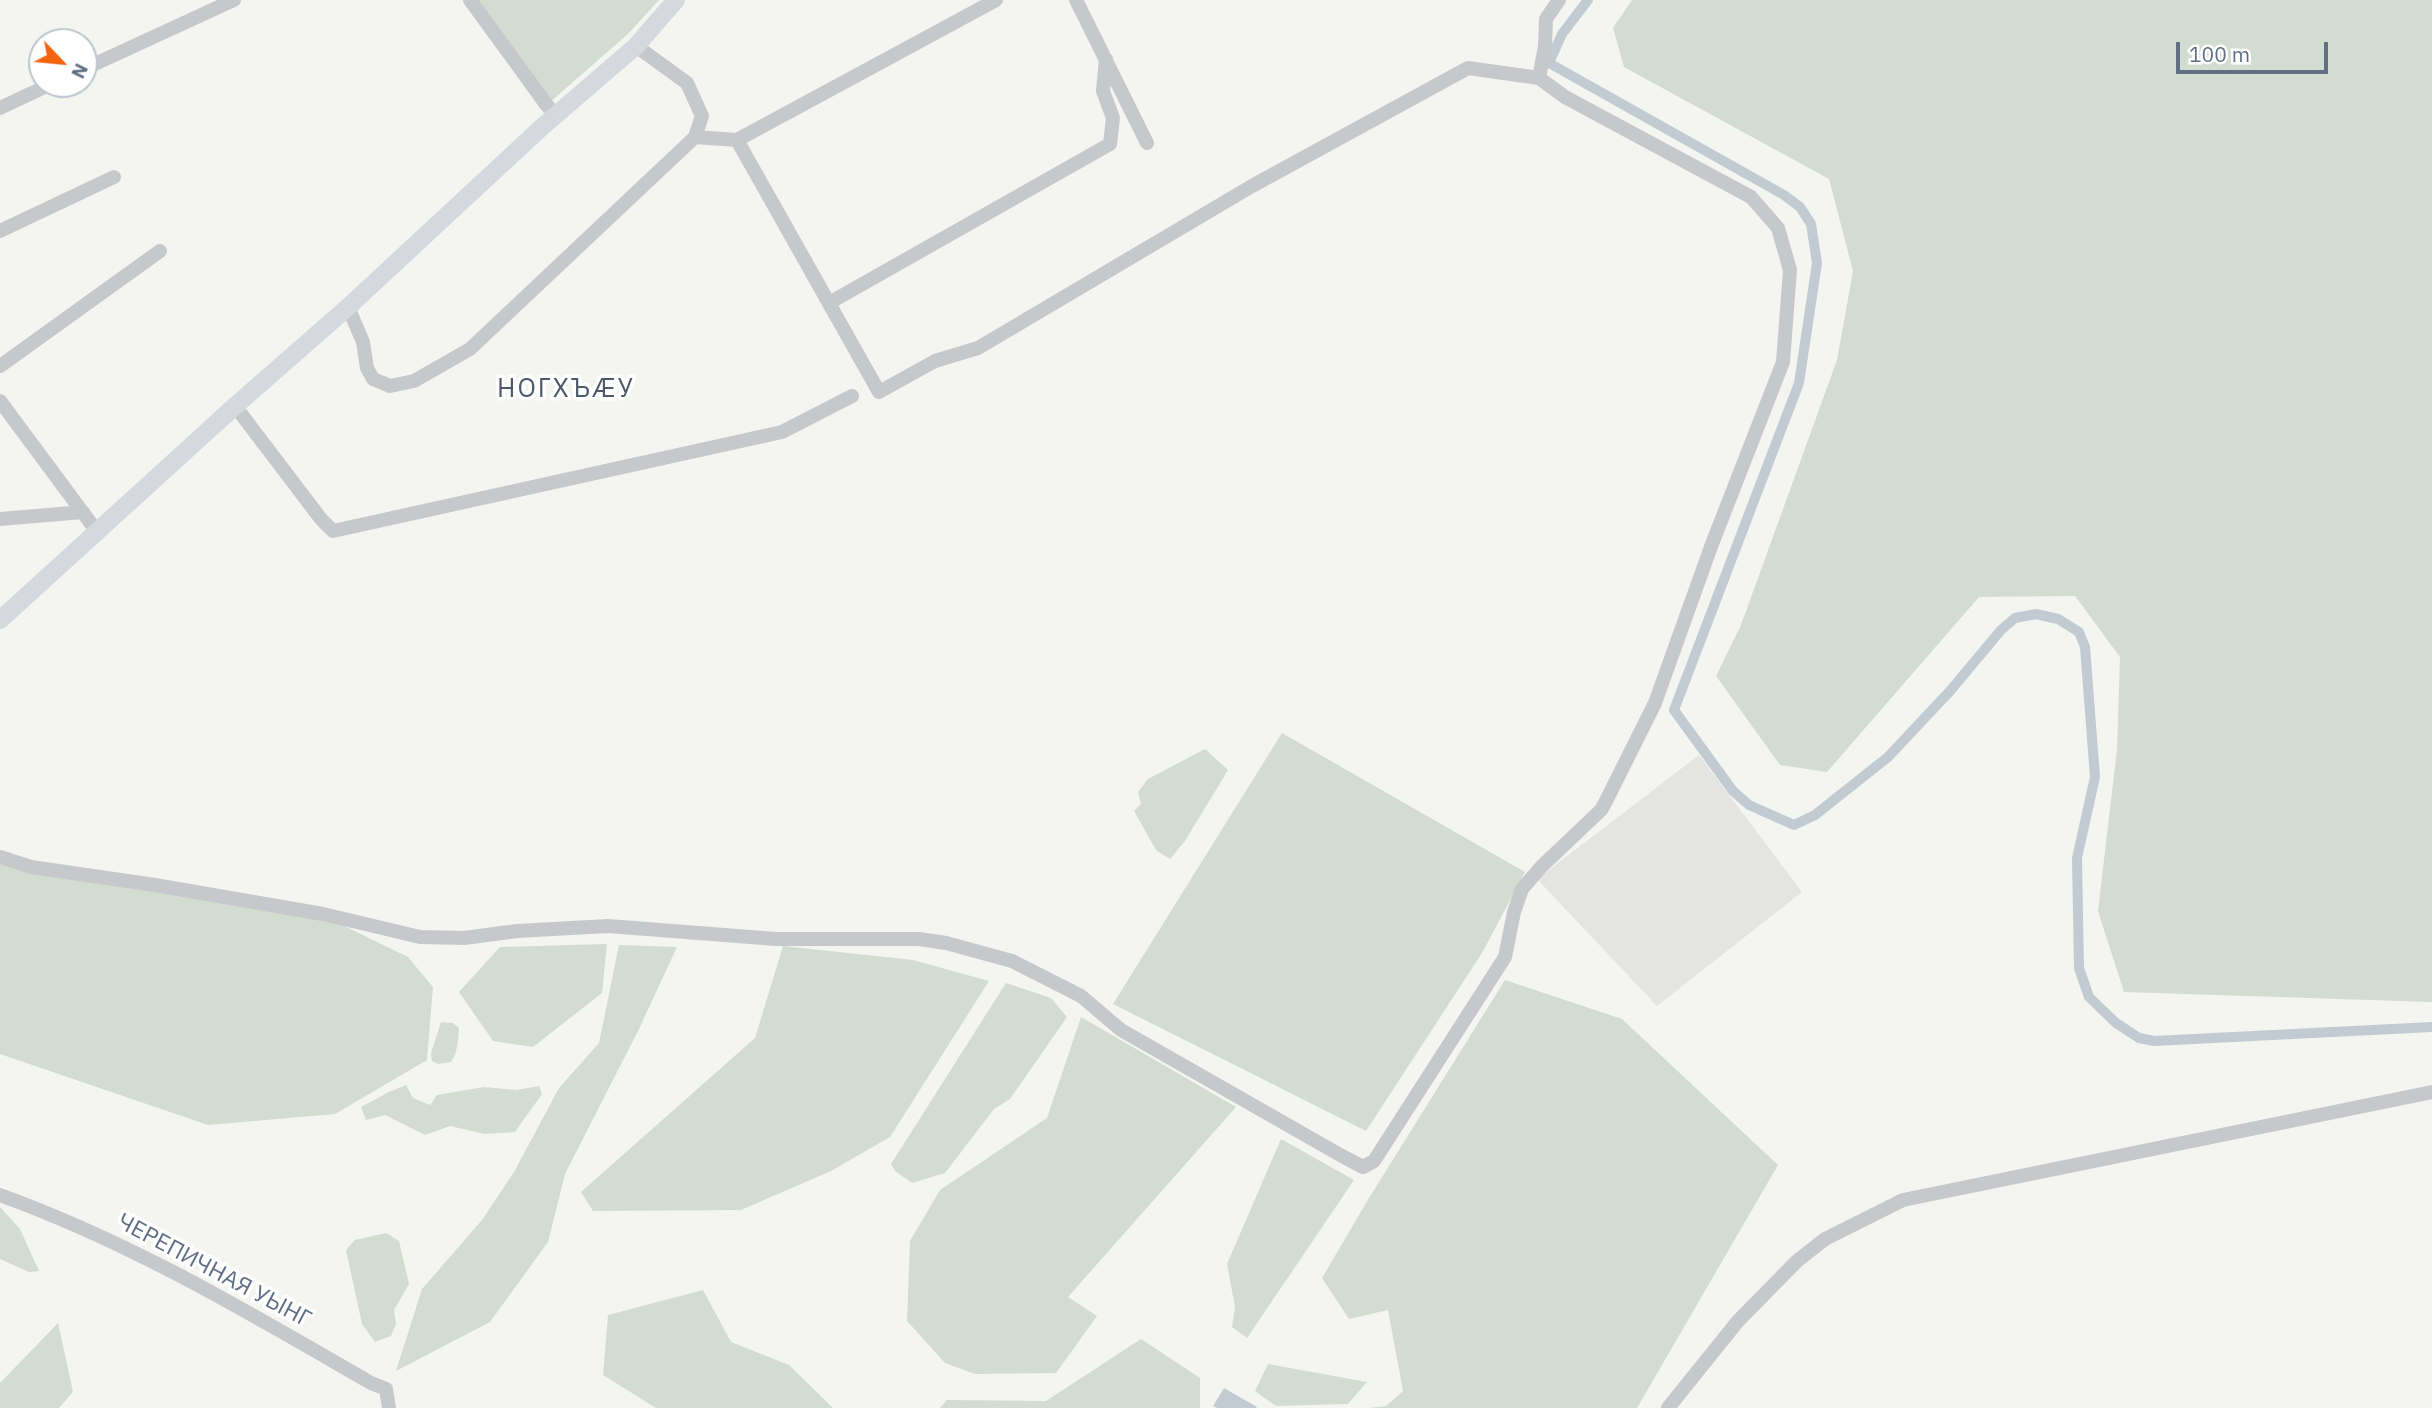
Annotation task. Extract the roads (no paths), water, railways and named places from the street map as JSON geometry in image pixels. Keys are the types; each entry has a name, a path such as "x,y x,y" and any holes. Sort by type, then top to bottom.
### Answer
{"main road":[{"path":"0,620 348,307 555,116 636,46 676,0"}],"street":[{"path":"98,63 234,0"},
{"path":"470,0 555,116"},
{"path":"695,137 737,140 996,0"},
{"path":"1076,0 1147,143"},
{"path":"1539,78 1545,46 1546,19 1559,0"},
{"path":"348,307 363,342 367,368 373,379 390,386 414,381 470,349 695,137 702,116 687,83 636,46"},
{"path":"829,303 1110,144 1113,118 1103,91 1106,59"},
{"path":"0,857 31,867 323,914 420,937 464,939 517,931 608,926 776,939 906,939 946,943 1012,961 1081,996 1121,1030 1342,1156 1363,1167 1374,1161 1505,957 1514,912 1522,889 1541,867 1601,810 1655,703 1712,544 1783,362 1790,270 1778,228 1751,197 1565,97 1539,78 1468,68 1252,187 978,348 935,361 879,392 737,140"},
{"path":"0,107 28,94"},
{"path":"0,231 114,177"},
{"path":"0,366 159,251"},
{"path":"235,406 333,531 782,432 852,396"},
{"path":"0,401 98,533"},
{"path":"0,519 83,512"},
{"path":"1668,1408 1738,1321 1797,1261 1825,1238 1903,1200 2432,1091"},
{"name":"ЧЕРЕПИЧНАЯ УЫНГ","path":"0,1195 79,1226 191,1280 370,1383 386,1389 389,1408"}],"waterway":[{"path":"1588,0 1562,34 1549,63 1784,195 1800,207 1811,224 1817,263 1799,383 1674,710 1733,791 1749,805 1794,825 1815,815 1888,757 1950,691 2001,630 2015,618 2036,614 2058,619 2079,632 2085,647 2095,777 2077,858 2079,968 2089,997 2116,1023 2139,1038 2154,1041 2432,1027"}],"district":[{"name":"НОГХЪÆУ","path":"566,389"}]}
